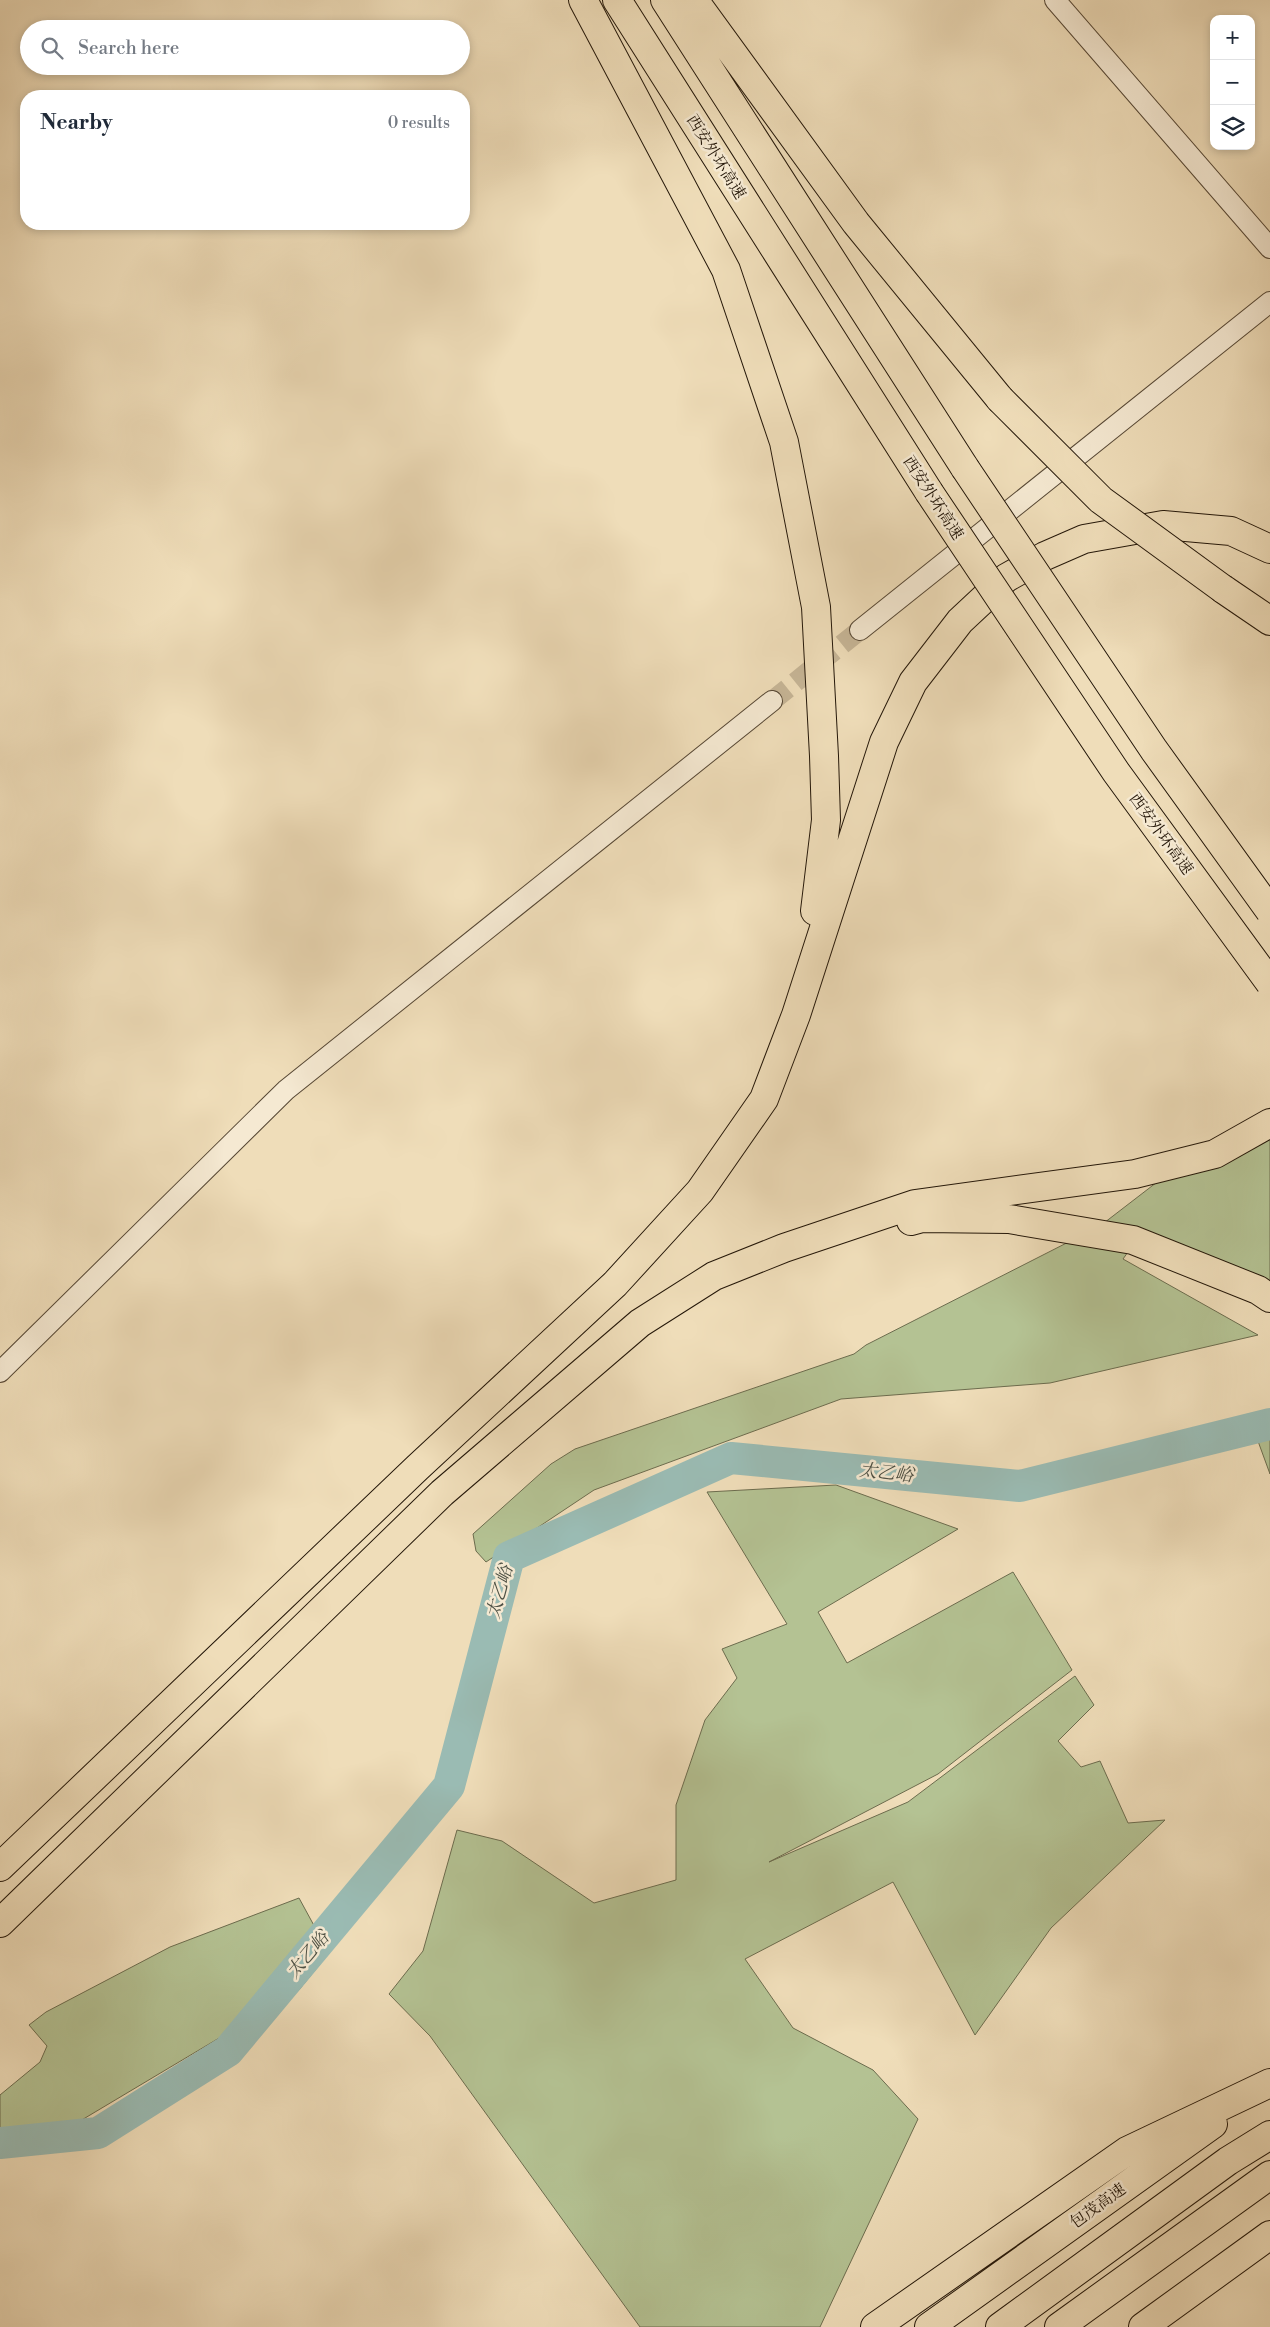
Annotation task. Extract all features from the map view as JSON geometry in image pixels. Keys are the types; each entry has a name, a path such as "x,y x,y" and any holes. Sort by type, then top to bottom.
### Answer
{"highway":[{"path":"584,0 726,270 784,442 816,607 826,820 819,891 796,1016"},
{"name":"西安外环高速","path":"617,0 928,492 1116,772 1270,983"},
{"path":"665,0 965,468 1154,750 1270,911"},
{"path":"694,0 856,223 1000,399 1101,500 1270,621"},
{"path":"0,1867 418,1468 616,1284 700,1191 764,1099 796,1016 884,742 913,682 960,621 1006,578 1045,556 1084,539 1163,525 1231,531 1270,549"},
{"path":"0,1923 456,1480 640,1322 714,1276 784,1248 915,1204 1135,1174 1215,1154 1270,1123"},
{"path":"784,1248 922,1218 1009,1219 1133,1240 1258,1290 1270,1298"},
{"path":"875,2327 1127,2152 1270,2083"},
{"name":"包茂高速","path":"929,2327 1214,2124 1270,2090"},
{"path":"1000,2327 1228,2161 1270,2135"},
{"path":"1059,2327 1270,2175"},
{"path":"1143,2327 1270,2235"},
{"path":"1174,2327 1270,2245"}],"street":[{"path":"1055,0 1270,248"},
{"path":"860,630 1270,302"},
{"path":"0,1372 286,1090 772,701"}],"green space":[{"path":"1270,1108 1270,1305 1140,1235 1123,1259 1258,1335 1050,1383 841,1399 594,1490 486,1562 476,1551 473,1534 551,1464 575,1449 854,1354 866,1345 1100,1226 1213,1139"},
{"path":"1251,1422 1270,1425 1270,1474"},
{"path":"836,1485 958,1529 818,1612 847,1663 1013,1572 1072,1670 938,1774 769,1862 908,1802 1075,1676 1094,1705 1058,1741 1081,1767 1100,1761 1128,1823 1165,1820 1051,1928 975,2035 893,1882 745,1959 793,2028 873,2070 918,2119 820,2327 640,2327 430,2036 389,1994 423,1951 457,1830 502,1841 594,1903 676,1880 676,1805 705,1720 737,1678 722,1649 787,1624 707,1492"},
{"path":"299,1898 329,1953 298,1991 75,2124 0,2157 0,2095 40,2062 47,2046 29,2025 46,2012 170,1947"}],"waterway":[{"name":"太乙峪","path":"0,2143 98,2133 228,2051 449,1786 509,1557 731,1458 1020,1486 1270,1424"}],"tunnel":[{"path":"772,701 860,630"}]}
